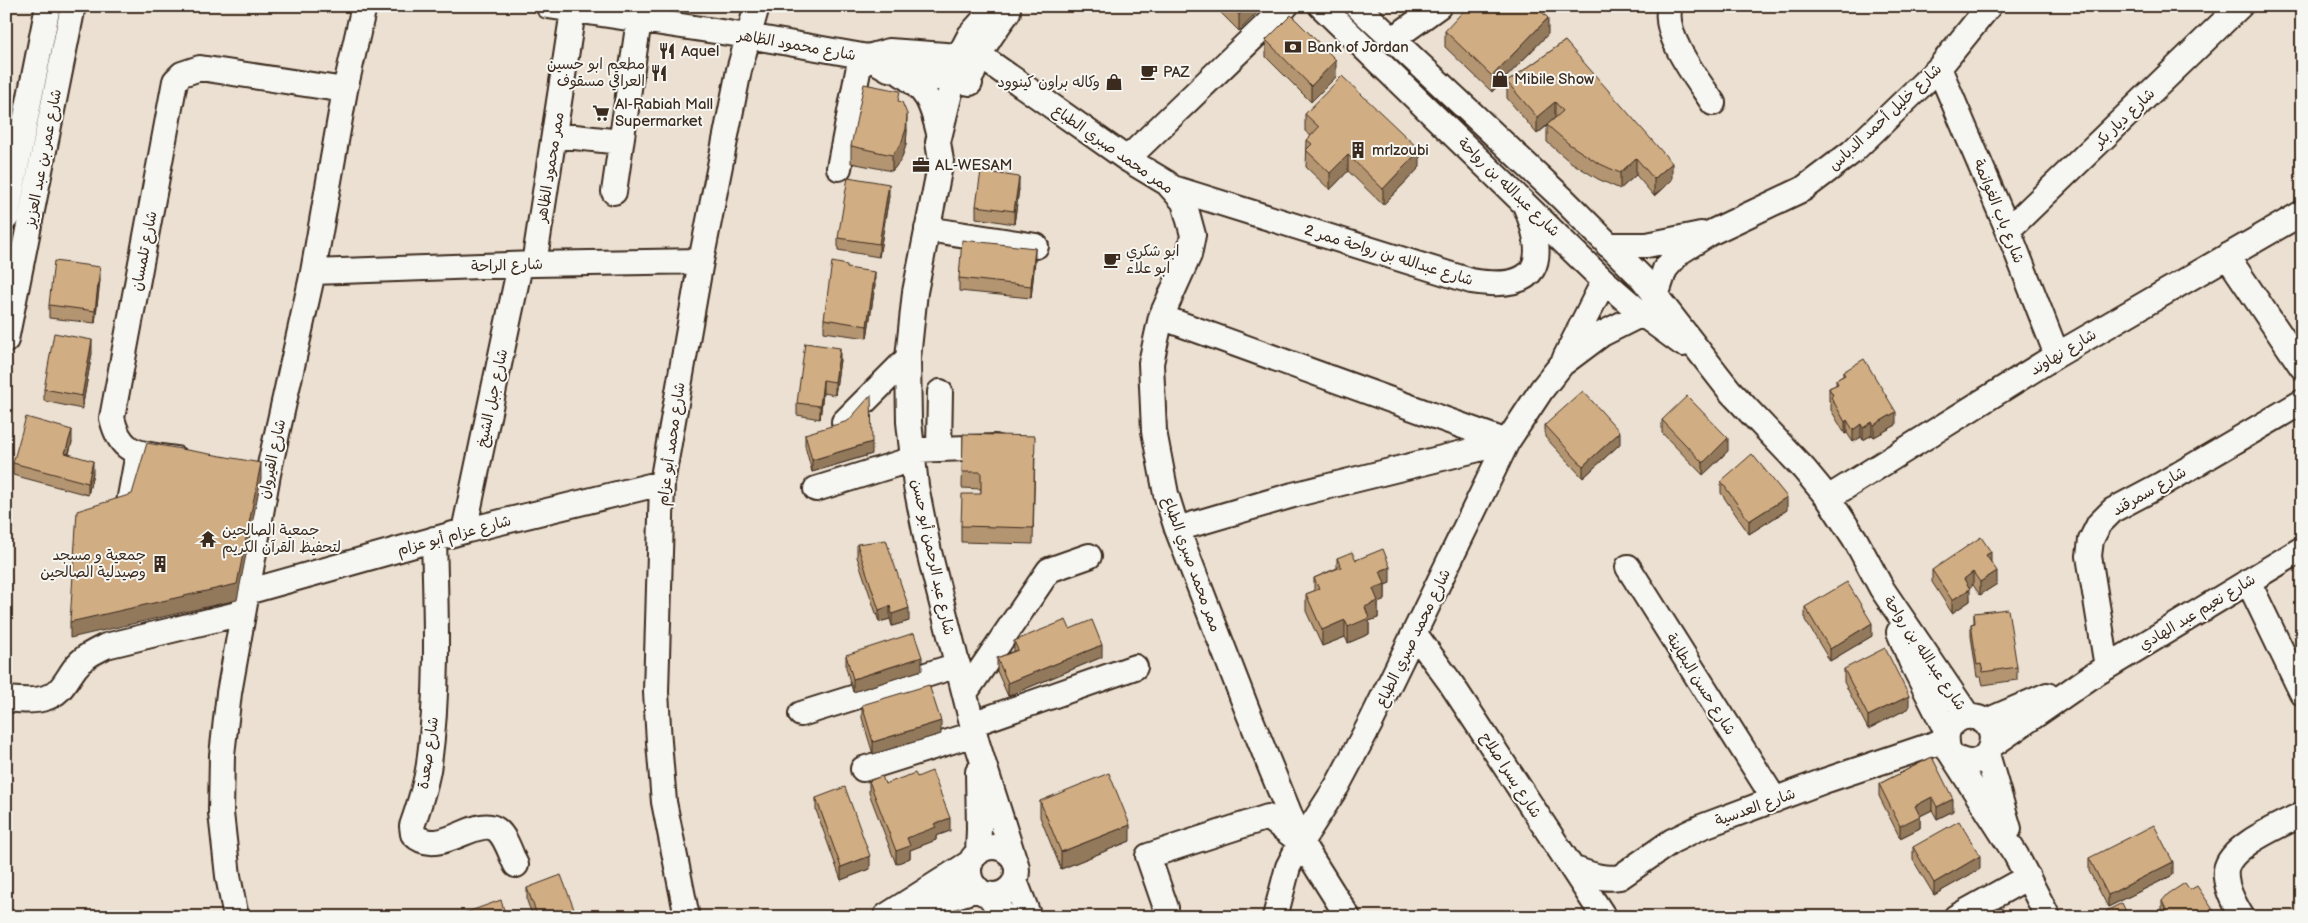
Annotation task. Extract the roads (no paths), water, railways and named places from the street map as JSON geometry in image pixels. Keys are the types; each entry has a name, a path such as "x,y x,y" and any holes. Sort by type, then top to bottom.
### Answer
{"street":[{"name":"شارع عمر بن عبد العزيز","path":"6,218 48,6"},
{"name":"شارع عمر بن عبد العزيز","path":"6,340 74,6"},
{"name":"شارع القيروان","path":"236,917 228,876 222,813 222,755 229,693 245,603 258,472 313,272 345,90 364,6"},
{"name":"شارع محمود الظاهر","path":"548,6 748,36 864,57 889,69 961,81"},
{"name":"شارع محمد أبو عزام","path":"687,917 664,802 656,692 662,483 701,261 748,36 757,6"},
{"name":"شارع عبد الرحمن أبو حسن","path":"996,6 970,34 968,57 961,81 940,134 938,142 941,161 915,292 908,358 912,454 916,486 929,552 974,734 1029,917"},
{"name":"شارع عبد الرحمن أبو حسن","path":"968,57 990,36 1012,6"},
{"path":"1127,160 1286,6"},
{"name":"شارع عبدالله بن رواحة","path":"1321,6 1523,199 1604,281 1649,306 1704,360 1743,406 1828,498 1856,539 1882,589 1911,662 1949,743 2016,855 2048,917"},
{"name":"شارع عبدالله بن رواحة","path":"1357,6 1562,198 1642,278 1649,306"},
{"path":"1393,39 1439,6"},
{"path":"1670,6 1668,19 1672,37 1713,104"},
{"name":"شارع خليل أحمد الدباس","path":"1649,306 1665,269 1680,252 1710,232 1794,193 1830,170 1852,152 1939,68 1989,6"},
{"name":"شارع ديار بكر","path":"2008,230 2240,6"},
{"name":"ممر محمود الظاهر","path":"527,264 556,135 573,11"},
{"path":"614,192 638,20"},
{"name":"شارع محمود الظاهر","path":"864,57 890,51 968,57"},
{"path":"839,168 864,57"},
{"name":"ممر محمد صبري الطباع","path":"968,57 989,62 1006,72 1127,160 1173,188 1184,202 1193,235 1189,255 1161,317 1151,363 1153,415 1159,462 1177,528 1267,763 1301,842"},
{"name":"شارع تلمسان","path":"194,462 138,453 124,446 116,435 112,418 175,81 182,74 200,68 345,90"},
{"name":"شارع باب الغوانمة","path":"1939,68 2008,230 2057,355"},
{"path":"895,70 916,84 926,96 933,109 940,134"},
{"name":"شارع عبد الرحمن أبو حسن","path":"941,161 951,147 961,81"},
{"path":"556,135 621,142"},
{"name":"شارع عبدالله بن رواحة ممر 2","path":"1173,188 1471,281 1490,284 1506,284 1520,280 1532,272 1538,258 1536,233 1523,199"},
{"name":"شارع نهاوند","path":"1828,498 2057,355 2302,213"},
{"path":"927,229 1036,246"},
{"name":"شارع خليل أحمد الدباس","path":"1608,245 1647,245 1710,232"},
{"path":"2227,256 2302,367"},
{"name":"شارع الراحة","path":"313,272 527,264 701,261"},
{"name":"شارع جبل الشيخ","path":"464,531 527,264"},
{"name":"شارع محمد صبري الطباع","path":"1562,364 1604,281"},
{"name":"شارع محمد صبري الطباع","path":"1275,917 1288,867 1301,842 1338,786 1415,634 1507,442 1542,389 1562,364 1602,334 1649,306"},
{"path":"1161,317 1507,442"},
{"path":"844,422 908,358"},
{"path":"939,449 940,392"},
{"name":"شارع سمرقند","path":"2100,672 2089,556 2091,540 2099,524 2113,510 2162,484 2302,402"},
{"path":"1177,528 1293,495 1507,442"},
{"path":"816,489 912,454 939,449 1009,447"},
{"path":"128,508 138,453"},
{"name":"شارع عزام أبو عزام","path":"6,699 30,701 47,698 61,689 75,668 88,655 106,646 245,603 464,531 662,483"},
{"name":"شارع صعدة","path":"434,540 436,625 434,711 429,765 412,826 413,834 420,841 435,843 487,826 496,829 516,865"},
{"name":"شارع نعيم عبد الهادي","path":"1989,750 2100,672 2302,549"},
{"path":"965,693 1049,570 1089,556"},
{"name":"شارع حسن البطاينة","path":"1628,567 1775,800"},
{"path":"2248,581 2302,693"},
{"name":"شارع عبدالله بن رواحة","path":"1882,589 1976,719"},
{"name":"شارع يسرا صلاح","path":"1415,634 1450,682 1604,917"},
{"path":"802,714 958,665"},
{"path":"864,769 974,734 1135,666"},
{"name":"شارع نعيم عبد الهادي","path":"1976,719 2100,672"},
{"path":"1959,718 1976,719 1990,729 1992,738 1989,750 1980,760 1962,762 1949,743 1952,724 1959,718"},
{"name":"شارع عبد الرحمن أبو حسن","path":"974,734 979,830 974,858"},
{"name":"شارع العدسية","path":"1572,868 1598,878 1609,879 1620,876 1672,842 1701,827 1839,776 1949,743"},
{"name":"شارع عبدالله بن رواحة","path":"1989,750 2016,855"},
{"path":"2242,917 2228,887 2226,870 2231,859 2252,840 2302,814"},
{"path":"1166,908 1148,856 1268,817 1301,842 1348,917"},
{"path":"985,848 1001,848 1014,870 1004,892 983,892 885,916 974,858 985,848"},
{"path":"974,858 970,877 1005,917"},
{"path":"1956,917 2028,877"}],"place":[{"name":"Bank of Jordan","path":"1293,47"},
{"name":"Aquel","path":"667,51"},
{"name":"PAZ","path":"1149,72"},
{"name":"مطعم ابو حسين العراقي مسقوف","path":"659,73"},
{"name":"Mibile Show","path":"1500,79"},
{"name":"وكاله براون كينوود","path":"1114,82"},
{"name":"Al-Rabiah Mall Supermarket","path":"601,113"},
{"name":"mrlzoubi","path":"1358,150"},
{"name":"AL-WESAM","path":"921,165"},
{"name":"ابو شكري ابو علاء","path":"1112,260"},
{"name":"جمعية الصالحين لتحفيظ القرآن الكريم","path":"208,539"},
{"name":"جمعية و مسجد وصيدلية الصالحين","path":"160,564"}]}
